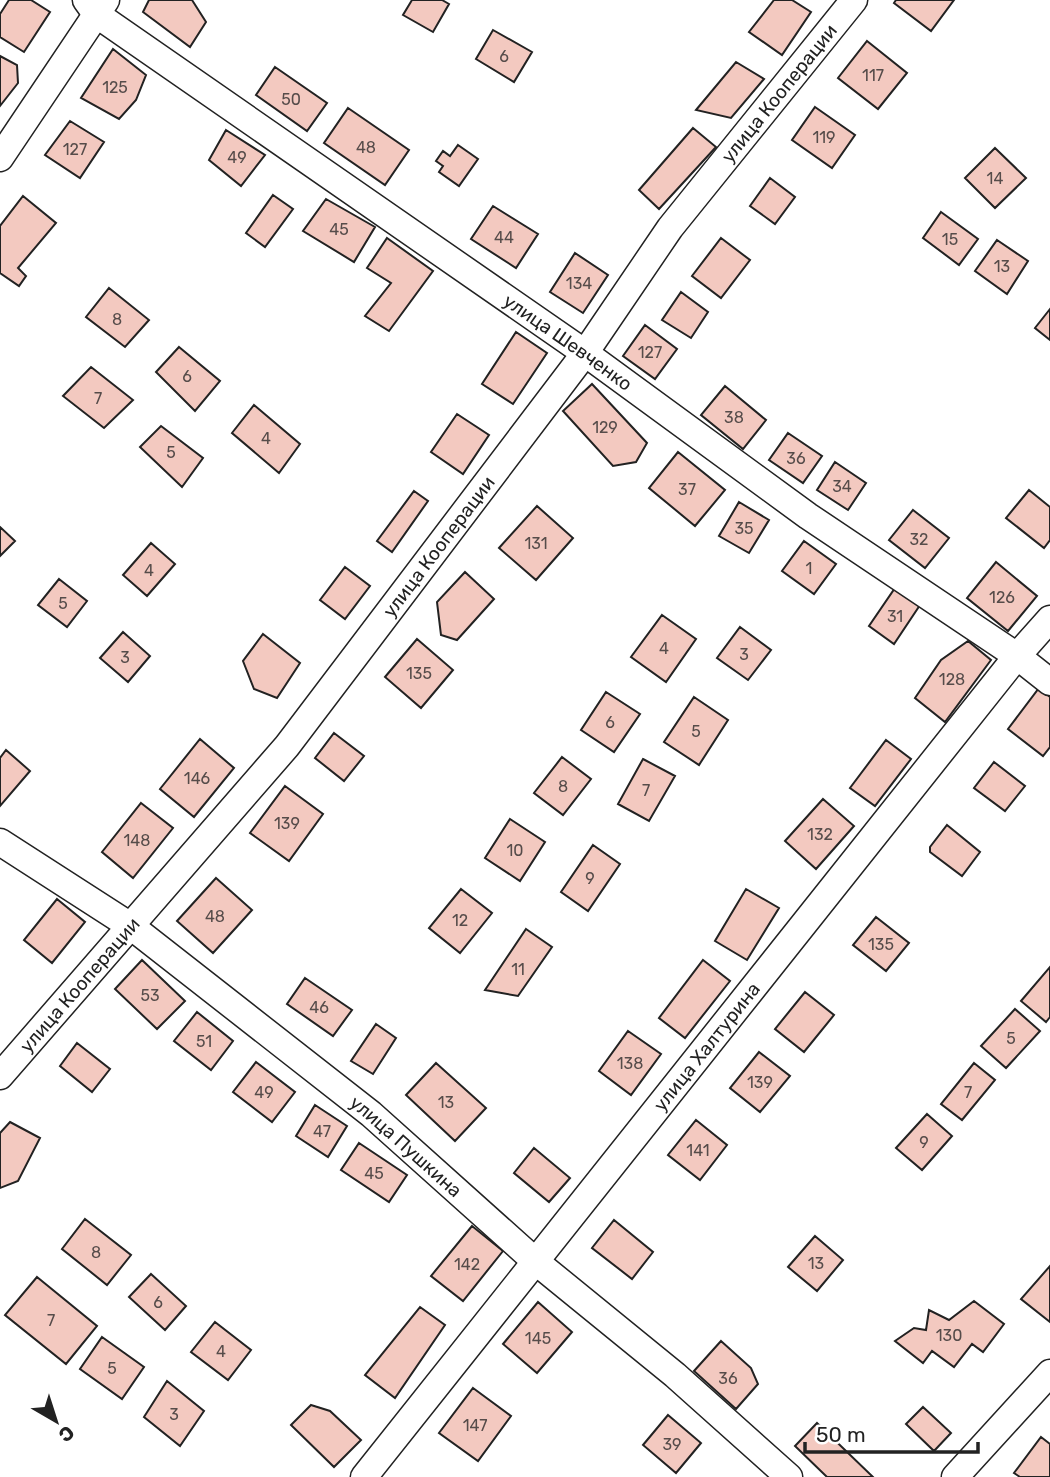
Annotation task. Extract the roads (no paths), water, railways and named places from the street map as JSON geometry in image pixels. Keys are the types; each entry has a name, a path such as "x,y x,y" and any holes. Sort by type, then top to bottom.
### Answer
{"street":[{"name":"улица Кооперации","path":"0,1076 287,746 586,353 670,229 854,0"},
{"name":"улица Шевченко","path":"96,5 586,353 808,516 1017,656 1050,682"},
{"path":"0,158 96,5"},
{"name":"улица Халтурина","path":"364,1477 1017,656 1050,619"},
{"name":"улица Пушкина","path":"0,842 132,927 371,1114 535,1261 675,1375 789,1477"},
{"path":"955,1477 1050,1373"}]}
